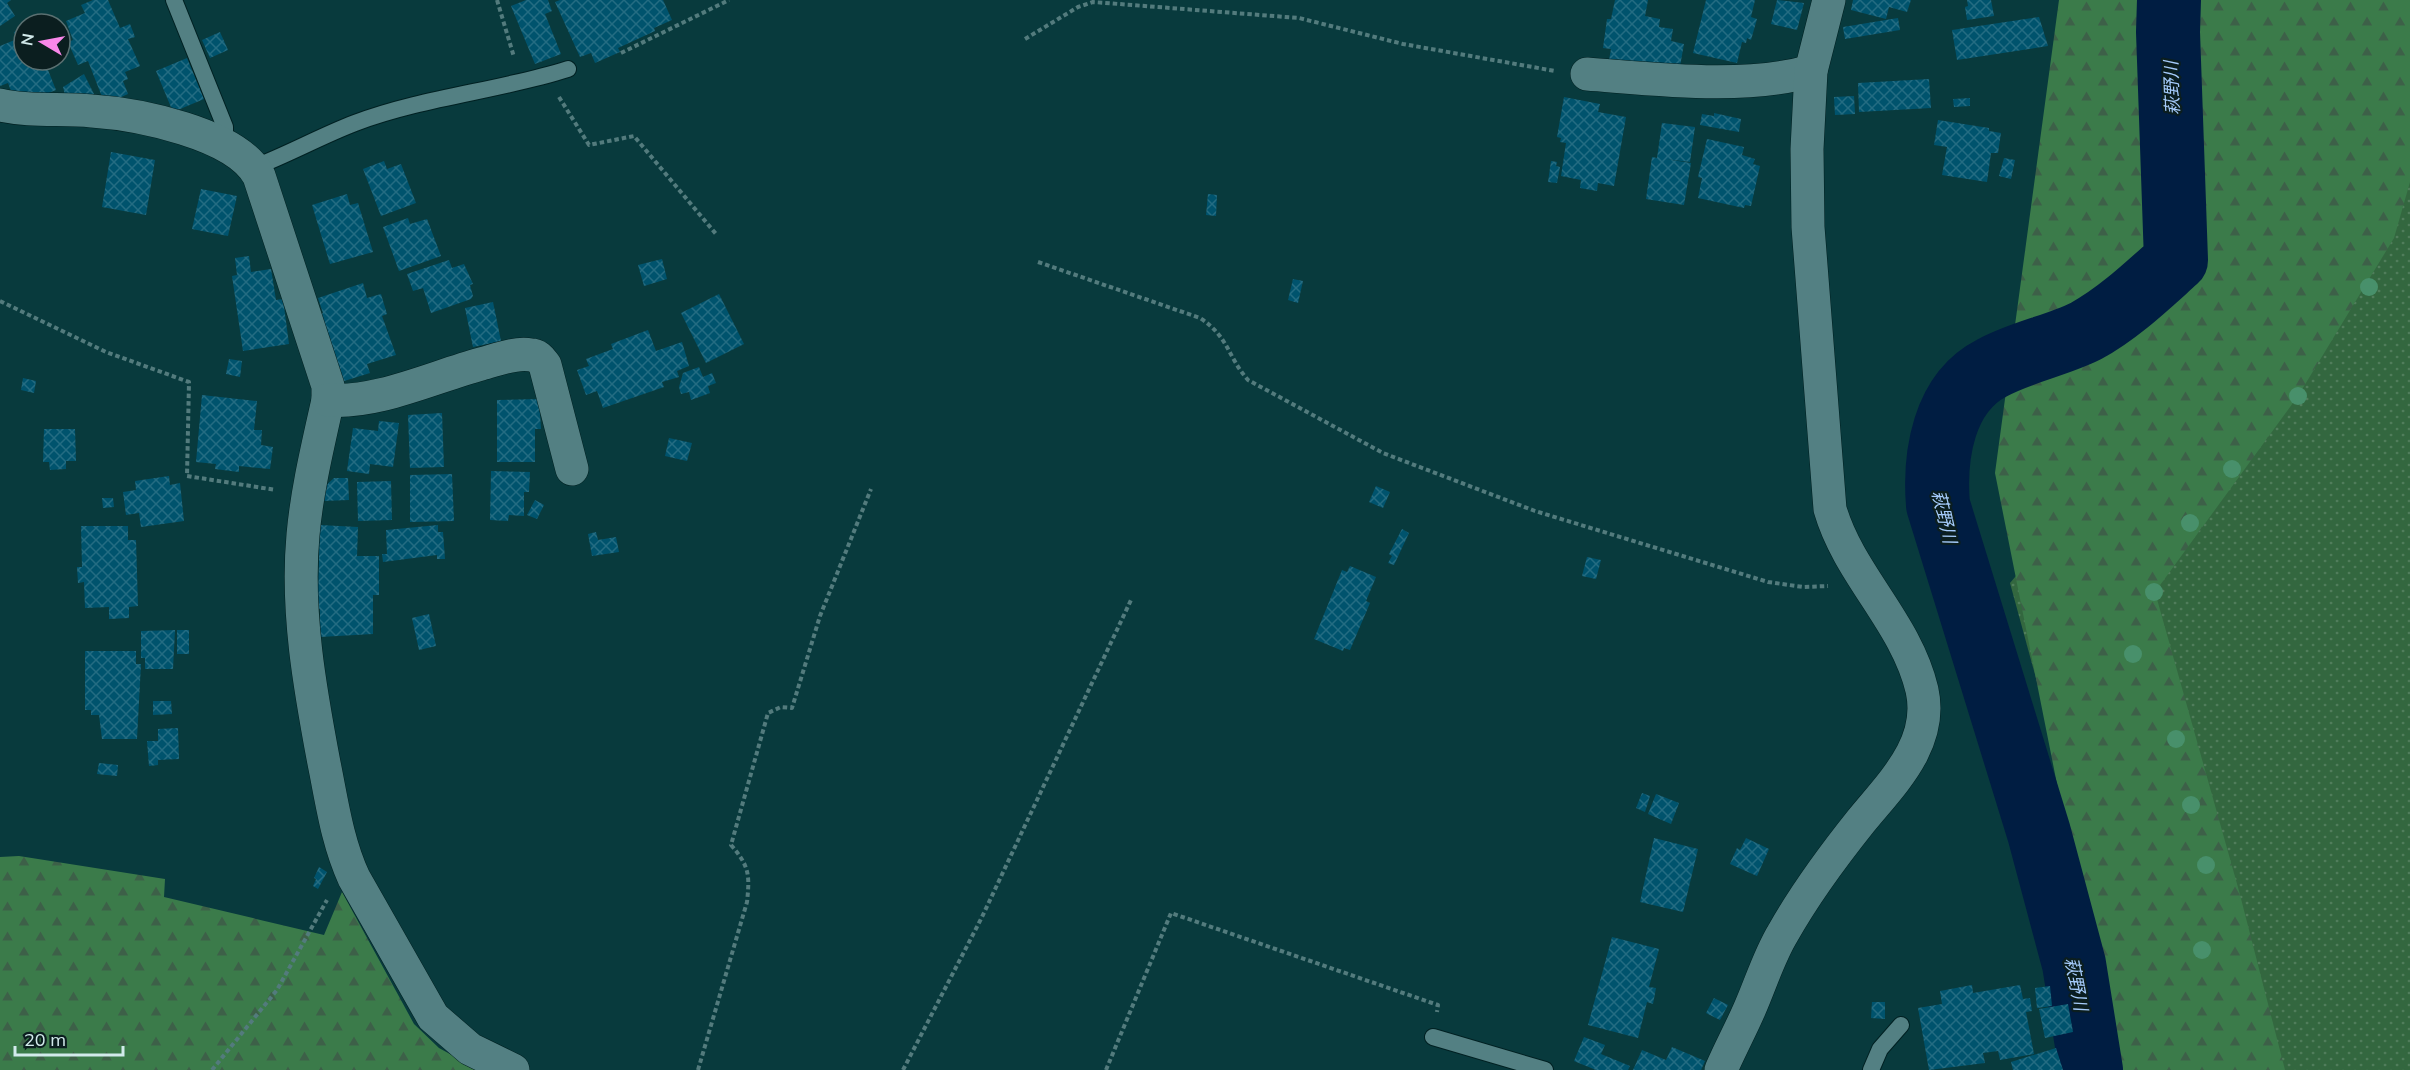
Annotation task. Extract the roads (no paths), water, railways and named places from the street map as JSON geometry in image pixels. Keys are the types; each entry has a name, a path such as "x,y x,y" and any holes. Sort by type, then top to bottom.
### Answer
{"street":[{"path":"1721,1070 1782,934 1861,821 1899,777 1914,751 1922,723 1923,694 1916,667 1901,633 1845,547 1830,509 1808,227 1807,127 1811,71 1829,0"},
{"path":"1587,74 1663,80 1755,80 1788,78 1811,71"},
{"path":"0,105 38,111 89,110 119,114 184,130 225,145 255,167 328,386 328,400 308,495 302,569 308,666 334,812 347,863 434,1017 470,1049 513,1070"},
{"path":"328,400 347,402 367,399 485,363 518,354 532,354 539,357 545,365 572,469"}],"lane":[{"path":"174,0 225,127 225,145"},
{"path":"255,167 356,123 423,104 521,83 568,69"},
{"path":"1871,1070 1880,1049 1901,1025"},
{"path":"1433,1037 1545,1070"}],"waterway":[{"name":"萩野川","path":"2091,1070 2074,964 2039,833 1938,505 1938,466 1940,447 1952,409 1975,379 2003,362 2075,336 2098,324 2133,298 2176,260 2168,32 2169,0"}]}
